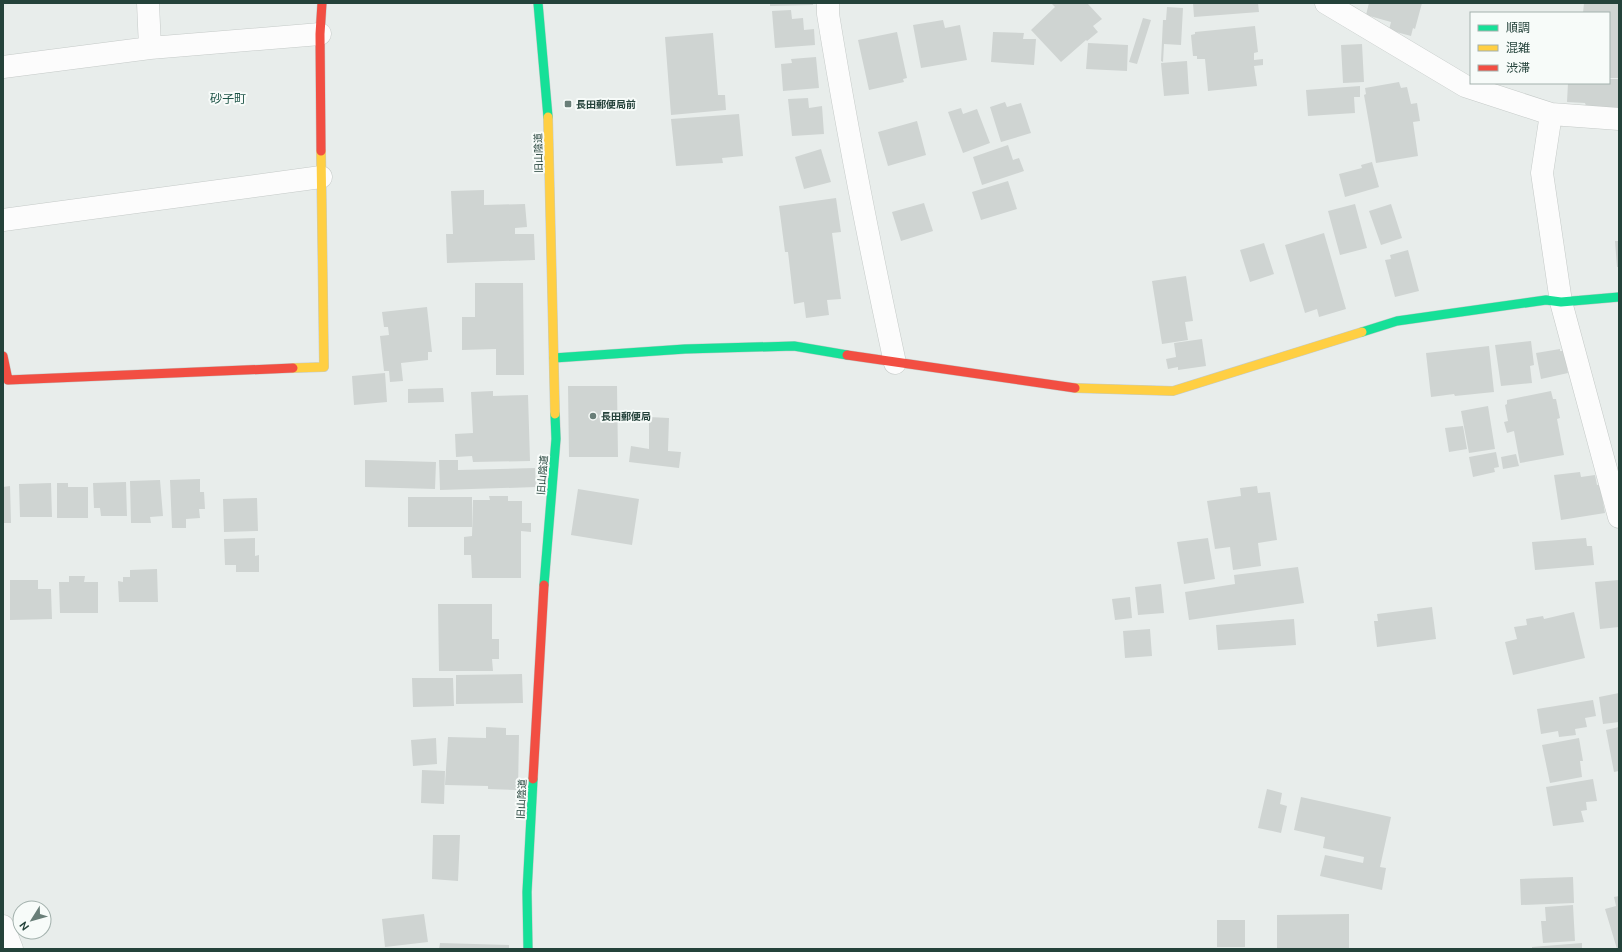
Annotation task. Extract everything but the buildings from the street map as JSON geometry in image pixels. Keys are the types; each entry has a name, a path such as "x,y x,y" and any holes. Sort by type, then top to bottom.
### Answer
{"street":[{"path":"148,3 150,48"},
{"path":"3,356 8,380 324,367 320,34 322,3"},
{"name":"旧山陰道","path":"528,949 527,892 542,614 556,440 548,110 538,3"},
{"path":"828,3 828,14 844,111 895,363"},
{"path":"1326,3 1465,86 1551,114 1619,120"},
{"path":"3,67 150,48 320,34"},
{"path":"1551,114 1542,173 1561,302 1619,518"},
{"path":"3,220 321,177"},
{"path":"554,358 685,349 794,346 895,363 1079,390 1173,391 1397,321 1546,300 1561,302 1619,297"},
{"path":"3,926 12,949"}],"traffic: fast":[{"path":"538,3 548,117"},
{"path":"1362,332 1397,321 1546,300 1561,302 1619,297"},
{"path":"554,358 685,349 794,346 847,355"},
{"path":"544,585 556,439 555,414"},
{"path":"528,949 527,892 533,779"}],"traffic: slow":[{"path":"548,117 555,414"},
{"path":"293,368 324,367 321,151"},
{"path":"1075,388 1173,391 1362,332"}],"traffic: jam":[{"path":"321,151 320,34 322,3"},
{"path":"847,355 1075,388"},
{"path":"3,356 8,380 293,368"},
{"path":"533,779 544,585"}],"place":[{"name":"長田郵便局前","path":"568,104"},
{"name":"長田郵便局","path":"593,416"}],"district":[{"name":"砂子町","path":"228,99"}]}
